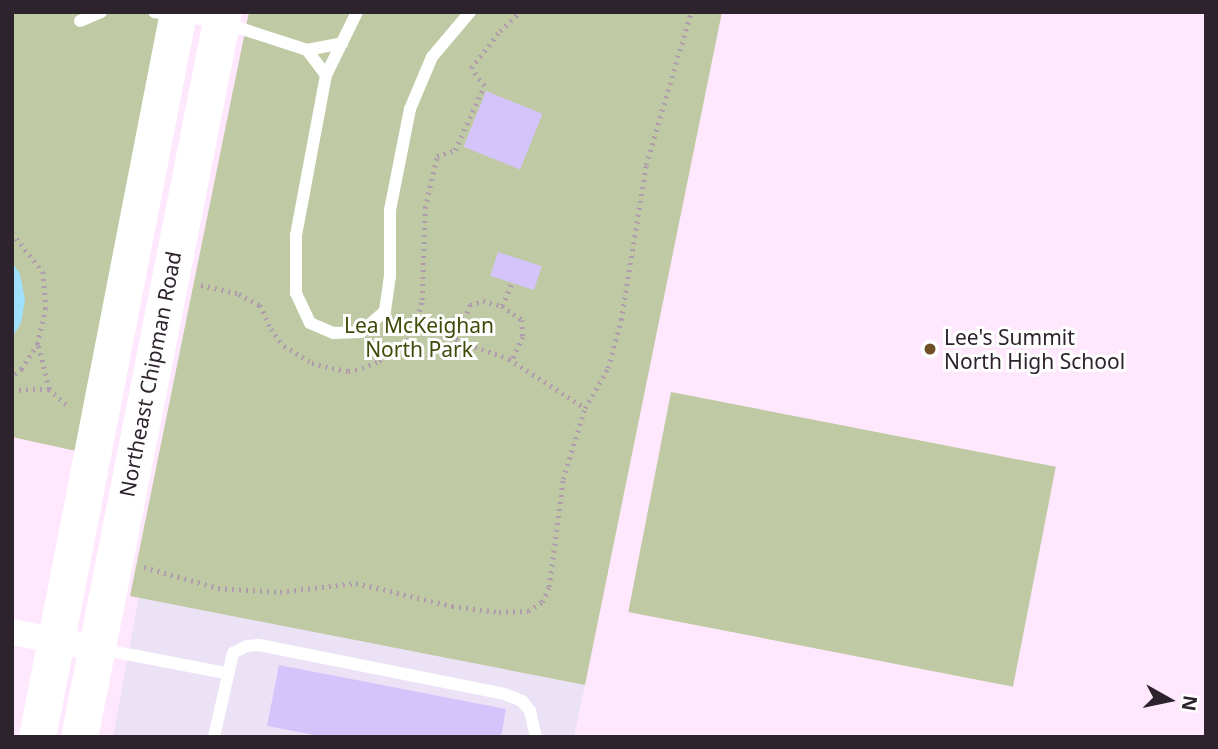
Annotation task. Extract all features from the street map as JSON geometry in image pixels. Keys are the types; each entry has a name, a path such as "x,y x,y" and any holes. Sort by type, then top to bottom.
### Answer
{"main road":[{"name":"Northeast Chipman Road","path":"37,737 57,640 169,14"},
{"name":"Northeast Chipman Road","path":"79,737 222,17"}],"street":[{"path":"12,632 96,648"}],"lane":[{"path":"80,21 100,12"},
{"path":"357,12 326,75 296,236 296,293 310,323 334,333 362,332 385,311 390,278 390,211 410,109 432,57 470,12"},
{"path":"169,14 222,17 307,50 326,75"},
{"path":"307,50 342,43"},
{"path":"214,737 226,673 233,653 247,646 260,645 491,691 522,701 530,711 536,737"},
{"path":"96,648 226,673"}],"path":[{"path":"520,12 500,31 471,68 484,86 455,150 437,156 425,208 422,300 416,324 512,361 585,408"},
{"path":"144,567 218,588 280,592 356,583 452,606 499,612 528,611 542,602 549,587 563,479 585,408 608,368 618,332 646,165 691,12"},
{"path":"12,233 44,272 46,308 38,344 22,369 12,377"},
{"path":"502,306 511,285"},
{"path":"456,339 470,305 483,301 502,306 522,320 523,337 512,361"},
{"path":"38,344 49,389 70,408"},
{"path":"12,390 49,389"}],"shaded area":[{"path":"139,595 585,685 574,737 113,737"}],"green space":[{"path":"12,12 162,12 76,451 12,437"},
{"name":"Lea McKeighan North Park","path":"249,12 722,12 585,685 130,596"},
{"path":"671,392 1056,467 1013,687 628,612"}],"water":[{"path":"12,262 20,274 25,300 21,323 12,338"}],"building":[{"path":"486,91 543,114 520,169 464,147"},
{"path":"498,252 542,266 534,290 490,276"},
{"path":"279,665 506,709 501,737 325,737 267,726"}],"place":[{"name":"Lee's Summit North High School","path":"930,349"}]}
